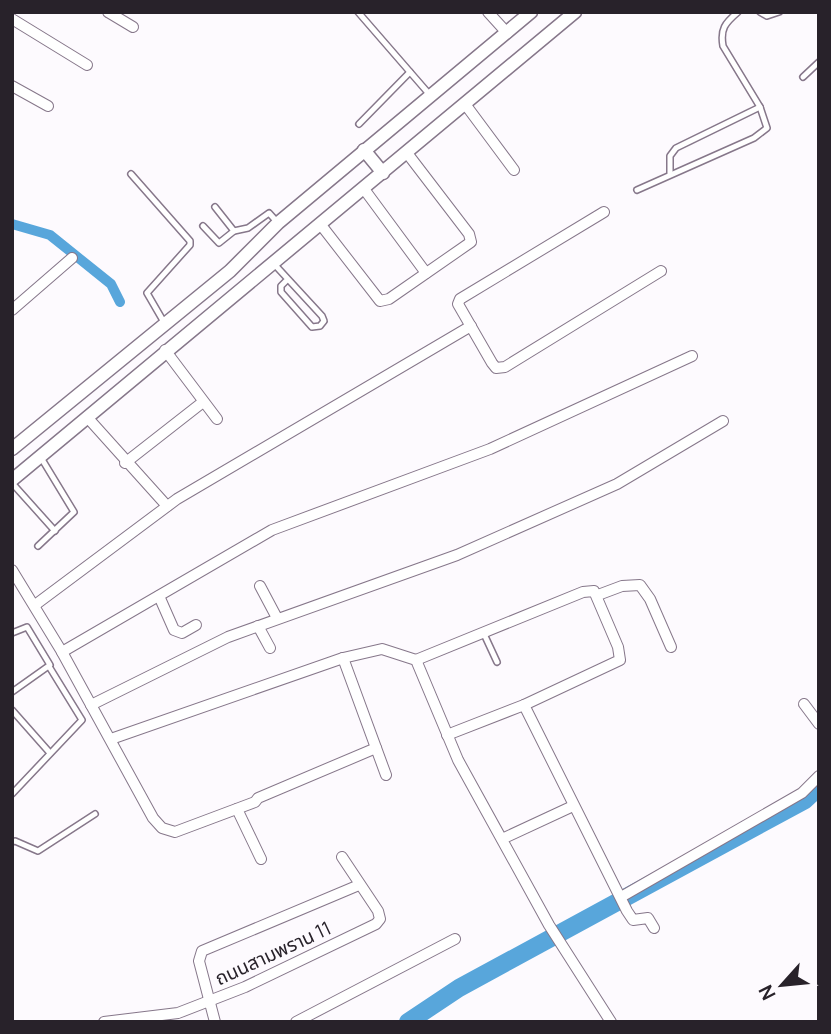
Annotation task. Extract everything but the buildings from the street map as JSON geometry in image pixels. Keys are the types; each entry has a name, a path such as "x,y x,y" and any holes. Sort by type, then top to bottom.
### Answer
{"street":[{"path":"108,12 132,27"},
{"path":"488,12 507,33"},
{"path":"13,447 230,271 278,223 531,12"},
{"path":"12,481 165,350 275,265 575,12"},
{"path":"12,19 87,65"},
{"path":"12,86 48,106"},
{"path":"465,104 514,170"},
{"path":"364,150 383,173"},
{"path":"321,225 380,300 389,299 471,239 407,153"},
{"path":"364,189 426,273"},
{"path":"604,212 463,296 458,304 496,368 505,367 661,271"},
{"path":"12,310 72,258"},
{"path":"35,605 167,506 233,463 471,326"},
{"path":"165,350 217,419"},
{"path":"62,652 272,530 490,449 692,356"},
{"path":"125,463 203,402"},
{"path":"87,417 125,463 167,506"},
{"path":"91,705 228,637 457,555 617,484 723,421"},
{"path":"12,570 62,652 153,818 162,828 175,832 237,809 376,748"},
{"path":"598,595 622,586 640,585 646,591 671,647"},
{"path":"260,586 278,618"},
{"path":"111,739 343,658 382,649 416,660 583,592 589,590 598,595 620,660 524,705 447,735"},
{"path":"159,596 174,629 182,633 196,625"},
{"path":"258,626 270,648"},
{"path":"343,658 386,775"},
{"path":"416,660 447,735 502,839 562,947 611,1022"},
{"path":"804,704 819,724"},
{"path":"524,705 627,911 635,921 648,918 654,928"},
{"path":"621,898 802,793 819,776"},
{"path":"502,839 573,806"},
{"path":"237,809 261,859"},
{"name":"ถนนสามพราน 11","path":"104,1022 178,1013 210,1002 376,924 380,919 378,911 342,857"},
{"path":"215,1022 199,961 202,951 359,885"},
{"path":"296,1022 455,939"}],"lane":[{"path":"358,12 430,95"},
{"path":"637,190 670,173 754,138 768,124 723,46 721,36 724,23 738,12"},
{"path":"761,12 766,16 779,12"},
{"path":"803,77 819,62"},
{"path":"359,124 410,72"},
{"path":"670,173 670,156 676,148 760,107"},
{"path":"131,174 190,241 190,245 147,293 165,324"},
{"path":"215,207 234,231"},
{"path":"203,226 219,243 234,231 248,228 269,213 278,223"},
{"path":"275,265 288,279 322,316 320,326 312,327 281,292 281,286 288,279"},
{"path":"38,546 74,512 40,456"},
{"path":"12,481 55,531"},
{"path":"12,633 27,627 46,654 50,667 82,720 12,794"},
{"path":"484,634 497,662"},
{"path":"12,692 50,667"},
{"path":"12,710 50,753"},
{"path":"12,842 38,851 95,814"}],"waterway":[{"path":"12,224 50,235 111,284 120,302"},
{"path":"408,1022 459,988 805,800 819,787"}]}
